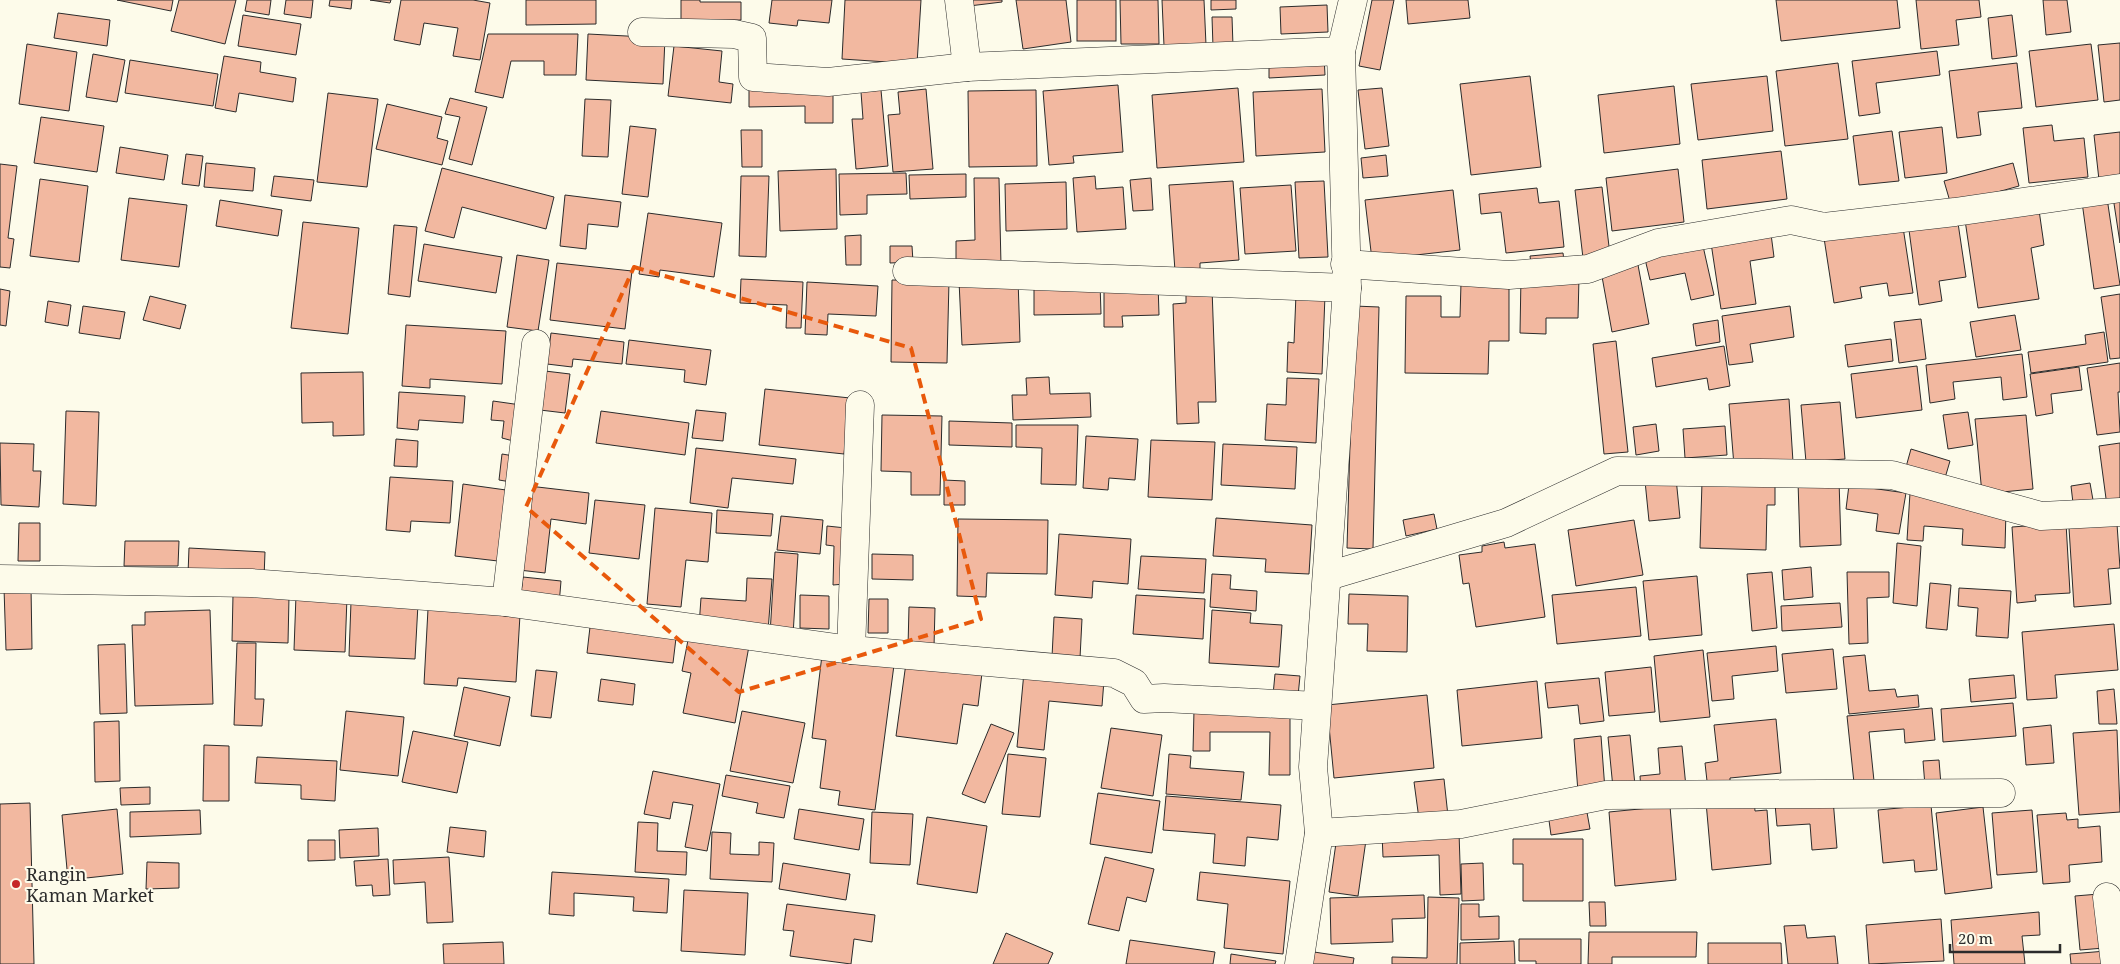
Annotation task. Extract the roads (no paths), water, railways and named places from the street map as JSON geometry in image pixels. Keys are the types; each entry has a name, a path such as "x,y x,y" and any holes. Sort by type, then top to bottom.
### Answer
{"street":[{"path":"959,0 967,67"},
{"path":"1299,964 1319,833 1313,767 1316,706 1328,576 1346,276 1341,51 1354,0"},
{"path":"642,32 734,34 752,38 753,77 828,82 967,67 1341,51"},
{"path":"907,271 1346,276 1509,275 1588,269 1658,243 1791,220 1824,227 1955,212 2120,188"},
{"path":"506,602 536,344"},
{"path":"851,650 860,405"},
{"path":"1328,576 1506,524 1617,471 1892,475 2041,516 2120,512"},
{"path":"0,579 252,583 506,602 851,650 1114,673 1134,683 1144,699 1164,698 1316,706"},
{"path":"1319,833 1461,824 1606,795 2001,793"},
{"path":"2107,897 2116,964"}],"place":[{"name":"Rangin Kaman Market","path":"16,884"}]}
